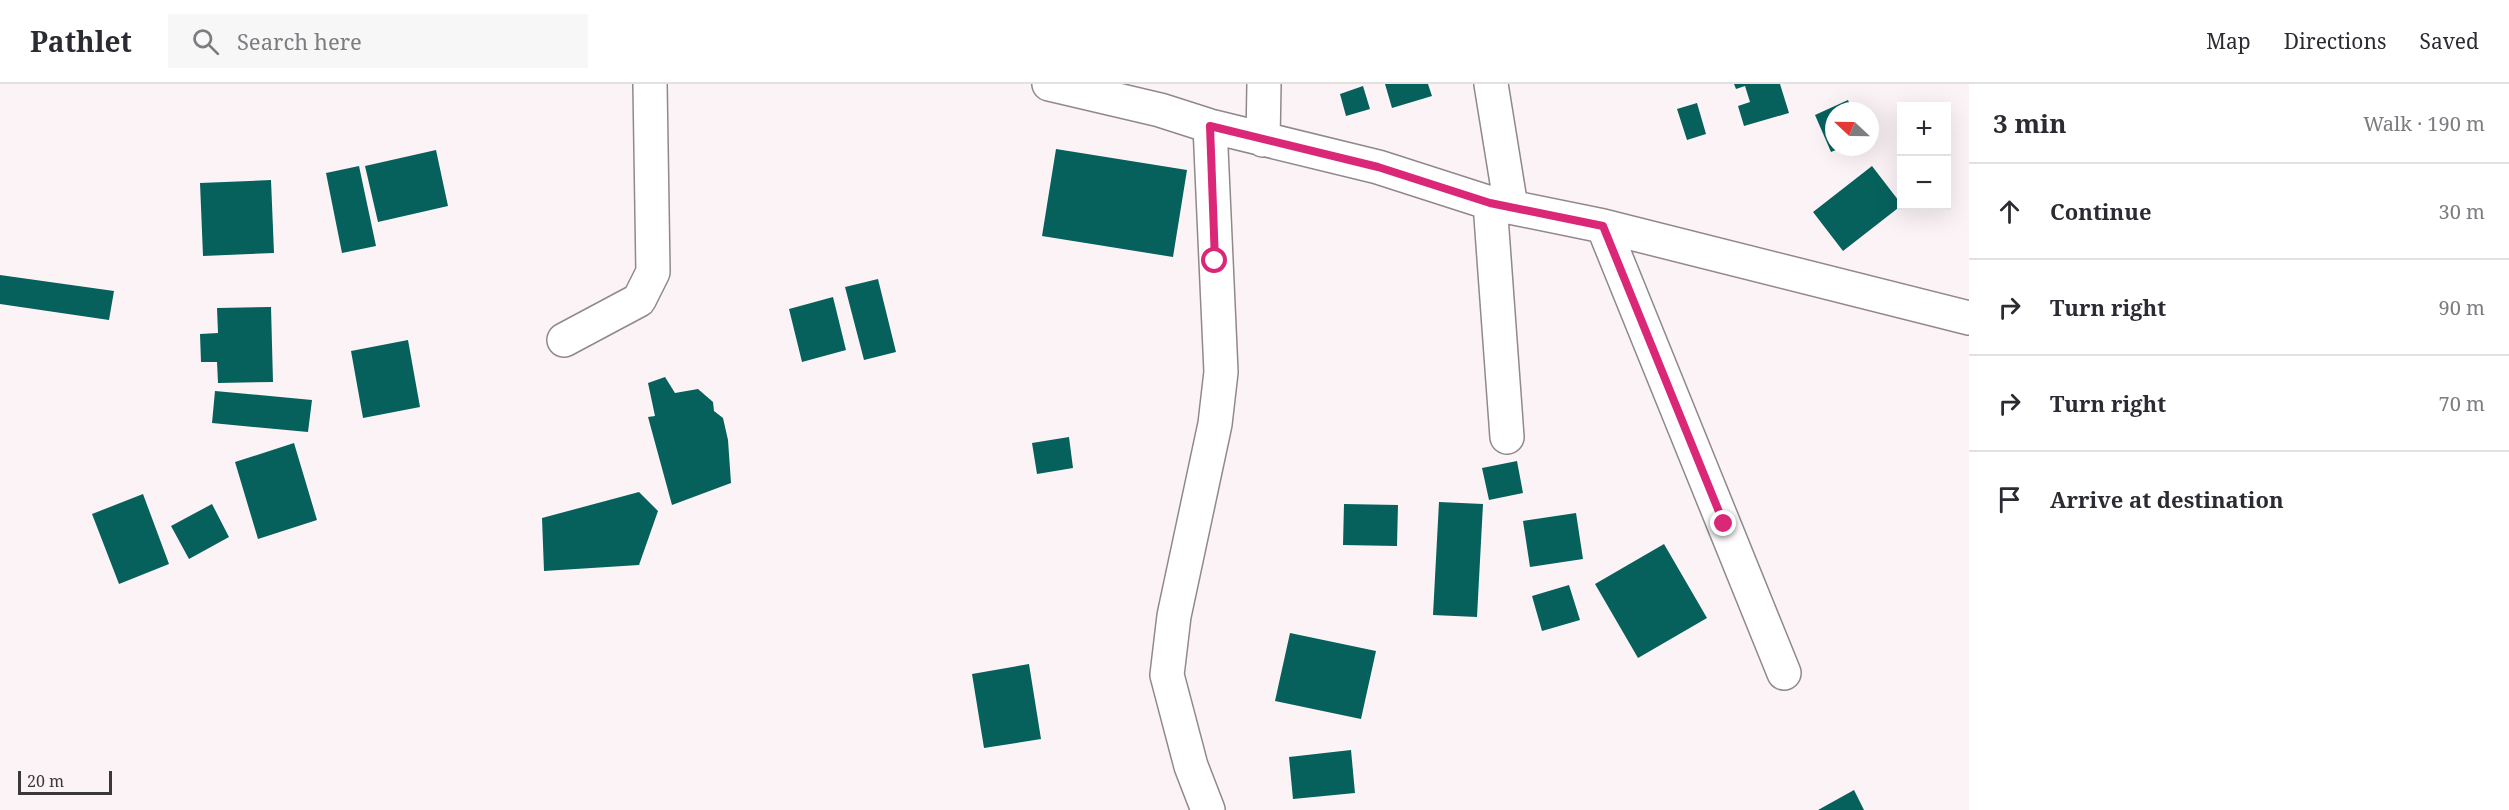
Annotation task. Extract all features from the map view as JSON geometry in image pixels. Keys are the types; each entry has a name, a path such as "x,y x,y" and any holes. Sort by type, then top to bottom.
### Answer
{"street":[{"path":"564,340 639,300 654,272 650,84"},
{"path":"1049,84 1160,110 1263,140 1378,167 1501,205 1603,226 1969,318"},
{"path":"1263,140 1264,84"},
{"path":"1491,84 1501,205 1507,437"},
{"path":"1208,810 1191,766 1167,675 1174,616 1215,424 1221,372 1210,126"},
{"path":"1603,226 1784,673"}],"building":[{"path":"1385,84 1428,84 1432,96 1392,108"},
{"path":"1734,84 1780,84 1789,113 1744,126 1738,106 1750,102 1745,86 1736,89"},
{"path":"1363,86 1370,109 1346,116 1340,94"},
{"path":"1697,103 1706,134 1687,140 1677,109"},
{"path":"1825,110 1825,138 1815,115"},
{"path":"1056,149 1187,170 1173,257 1042,236"},
{"path":"436,150 448,206 378,222 365,166"},
{"path":"359,166 376,246 342,253 326,173"},
{"path":"1872,166 1897,198 1897,209 1843,251 1813,212"},
{"path":"271,180 274,253 203,256 200,183"},
{"path":"0,275 114,291 109,320 0,304"},
{"path":"878,279 896,352 864,360 845,287"},
{"path":"833,297 846,350 802,362 789,309"},
{"path":"271,307 273,382 218,383 217,362 201,362 200,334 218,333 217,308"},
{"path":"408,340 420,407 363,418 351,351"},
{"path":"665,377 675,393 698,389 713,402 714,411 723,418 728,440 731,483 672,505 648,417 655,416 648,383"},
{"path":"215,391 312,400 308,432 212,423"},
{"path":"1069,437 1073,468 1037,474 1032,443"},
{"path":"294,443 317,520 258,539 235,462"},
{"path":"1517,461 1523,493 1489,500 1482,468"},
{"path":"639,492 658,511 639,565 544,571 542,518"},
{"path":"143,494 169,564 119,584 92,514"},
{"path":"1439,502 1483,504 1477,617 1433,615"},
{"path":"212,504 229,537 189,559 171,526"},
{"path":"1344,504 1398,505 1397,546 1343,545"},
{"path":"1576,513 1583,559 1530,567 1523,521"},
{"path":"1664,544 1707,618 1638,658 1595,584"},
{"path":"1569,585 1580,620 1542,631 1532,596"},
{"path":"1290,633 1376,651 1361,719 1275,701"},
{"path":"1029,664 1041,739 984,748 972,674"},
{"path":"1351,750 1355,793 1293,799 1289,757"},
{"path":"1854,790 1864,810 1818,810"}],"route":[{"path":"1215,261 1210,126 1378,167 1490,203 1603,226 1724,524"}]}
